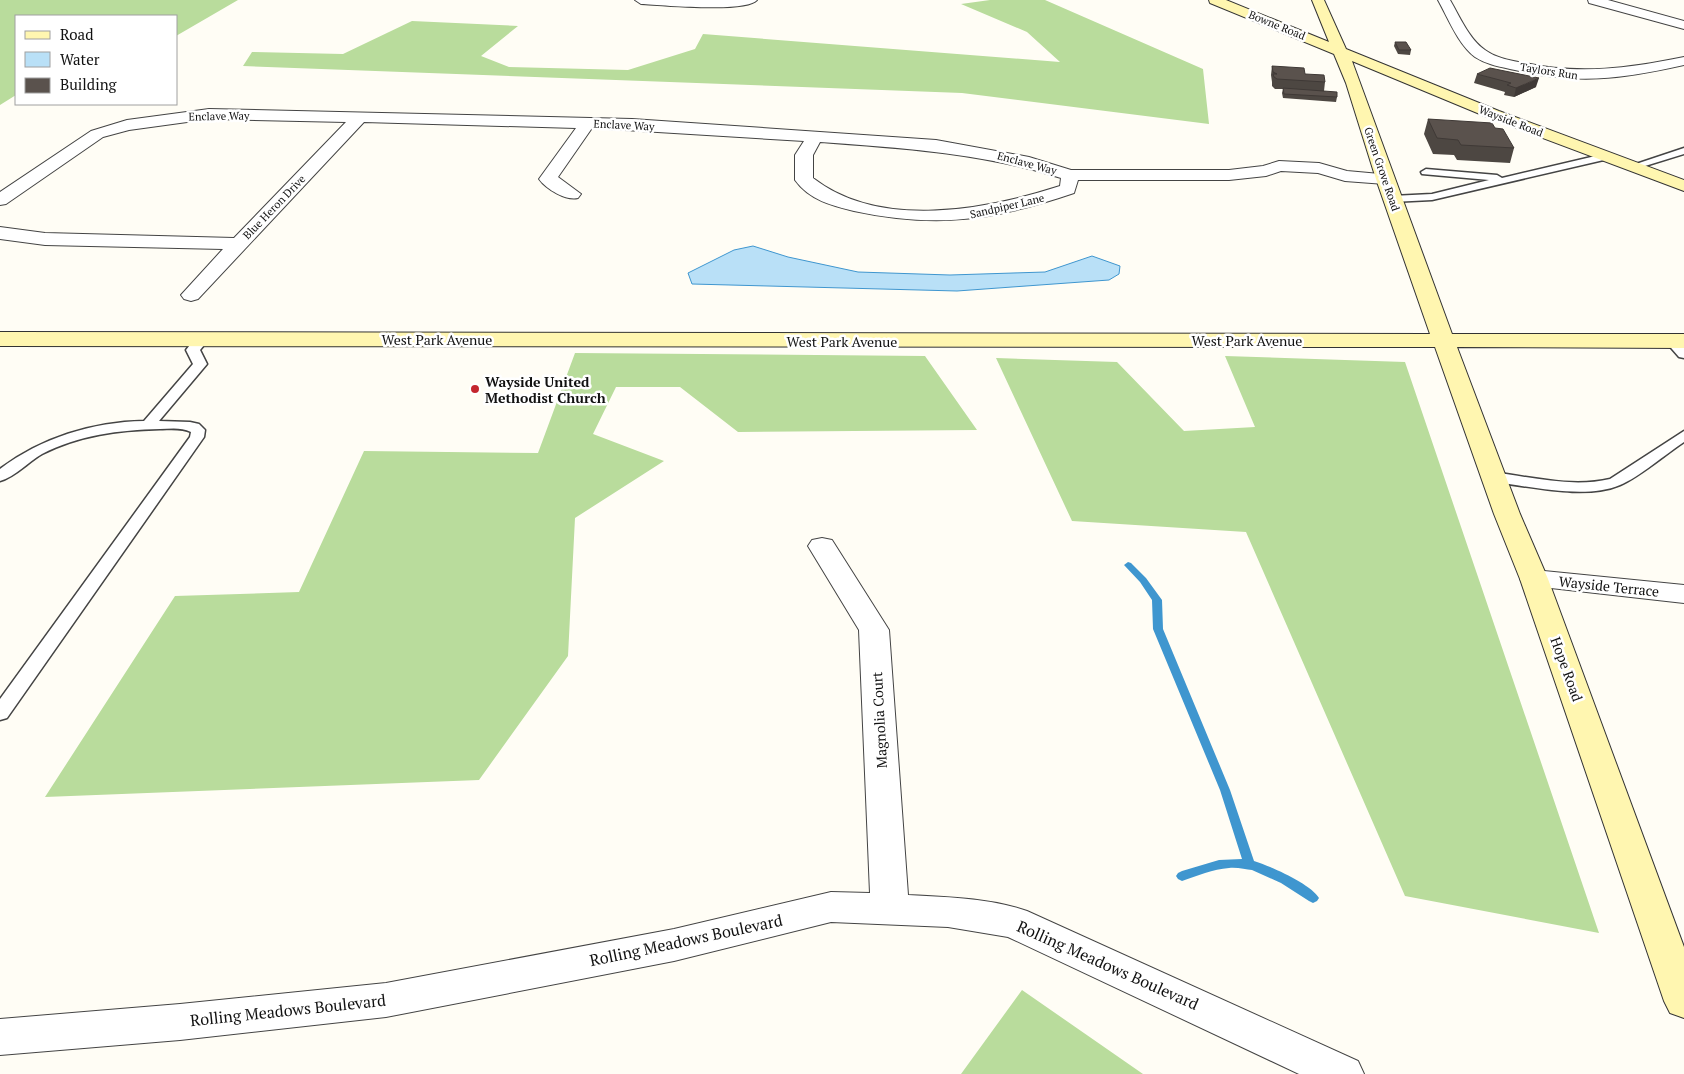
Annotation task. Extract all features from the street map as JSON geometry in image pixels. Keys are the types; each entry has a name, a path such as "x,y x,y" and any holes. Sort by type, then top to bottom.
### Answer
{"street":[{"path":"641,0 714,4 751,0"},
{"name":"Bowne Road","path":"1215,0 1340,51"},
{"name":"Green Grove Road","path":"1318,0 1315,21 1340,51 1354,84 1385,179 1443,340"},
{"name":"Taylors Run","path":"1444,0 1480,53 1531,70 1555,74 1624,75 1684,61"},
{"path":"1594,0 1684,25"},
{"path":"1275,24 1315,21"},
{"name":"Wayside Road","path":"1340,51 1604,157 1684,186"},
{"path":"1354,84 1416,83"},
{"name":"Enclave Way","path":"0,200 97,134 127,125 209,114 587,123 936,145 1029,162 1070,175 1229,174 1266,171 1282,176 1322,178 1345,176 1385,179"},
{"name":"Blue Heron Drive","path":"191,295 358,119"},
{"path":"572,194 548,179 587,123"},
{"name":"Sandpiper Lane","path":"814,137 804,155 804,180 830,199 882,212 931,217 975,215 1031,202 1068,189 1070,175"},
{"path":"0,233 45,239 238,244"},
{"name":"West Park Avenue","path":"0,339 1443,340 1680,345"},
{"name":"Hope Road","path":"1443,340 1493,477 1534,579 1684,1001"},
{"name":"Magnolia Court","path":"822,546 874,630 890,910"},
{"name":"Wayside Terrace","path":"1534,579 1684,594"},
{"name":"Rolling Meadows Boulevard","path":"0,1037 180,1022 386,1000 674,945 831,907 948,912 1014,922 1343,1074"}],"lane":[{"path":"1632,167 1684,151"},
{"path":"1392,199 1432,197 1604,157"},
{"path":"1426,172 1490,176 1504,180"},
{"path":"148,425 200,364 193,350 202,339"},
{"path":"0,476 21,459 53,444 109,427 187,425 198,430 197,437 0,713"},
{"path":"1493,477 1587,486 1608,485 1684,436"}],"green space":[{"path":"0,0 238,0 178,35 178,15 15,15 15,96 0,105"},
{"path":"990,0 1045,0 1203,69 1209,124 962,93 243,66 252,52 343,54 412,21 518,26 481,56 509,67 628,70 695,49 703,34 1060,62 1027,32 961,4"},
{"path":"575,353 925,356 977,430 738,432 680,387 616,387 593,434 664,461 575,518 568,656 479,780 45,797 175,596 299,592 364,451 538,453"},
{"path":"1225,356 1405,362 1599,933 1405,896 1246,532 1072,521 996,358 1117,362 1184,431 1255,427"},
{"path":"1022,990 1143,1074 961,1074"}],"water":[{"path":"753,246 788,257 858,272 950,275 1045,272 1092,256 1120,266 1119,274 1109,280 957,291 692,284 688,273 734,250"}],"building":[{"path":"1395,42 1406,42 1411,50 1399,50"},
{"path":"1272,66 1304,68 1305,74 1324,75 1325,82 1277,79 1274,77 1273,74 1277,74 1273,72"},
{"path":"1490,68 1539,78 1516,88 1507,85 1511,83 1477,74"},
{"path":"1283,88 1337,92 1337,97 1284,94"},
{"path":"1428,119 1492,123 1495,128 1503,129 1514,148 1461,145 1458,140 1437,138"}],"waterway":[{"path":"1128,565 1143,580 1157,600 1158,629 1225,790 1250,865"},
{"path":"1182,876 1219,865 1231,863 1250,865"},
{"path":"1250,865 1274,874 1313,898"}],"place":[{"name":"Wayside United Methodist Church","path":"475,389"}]}
